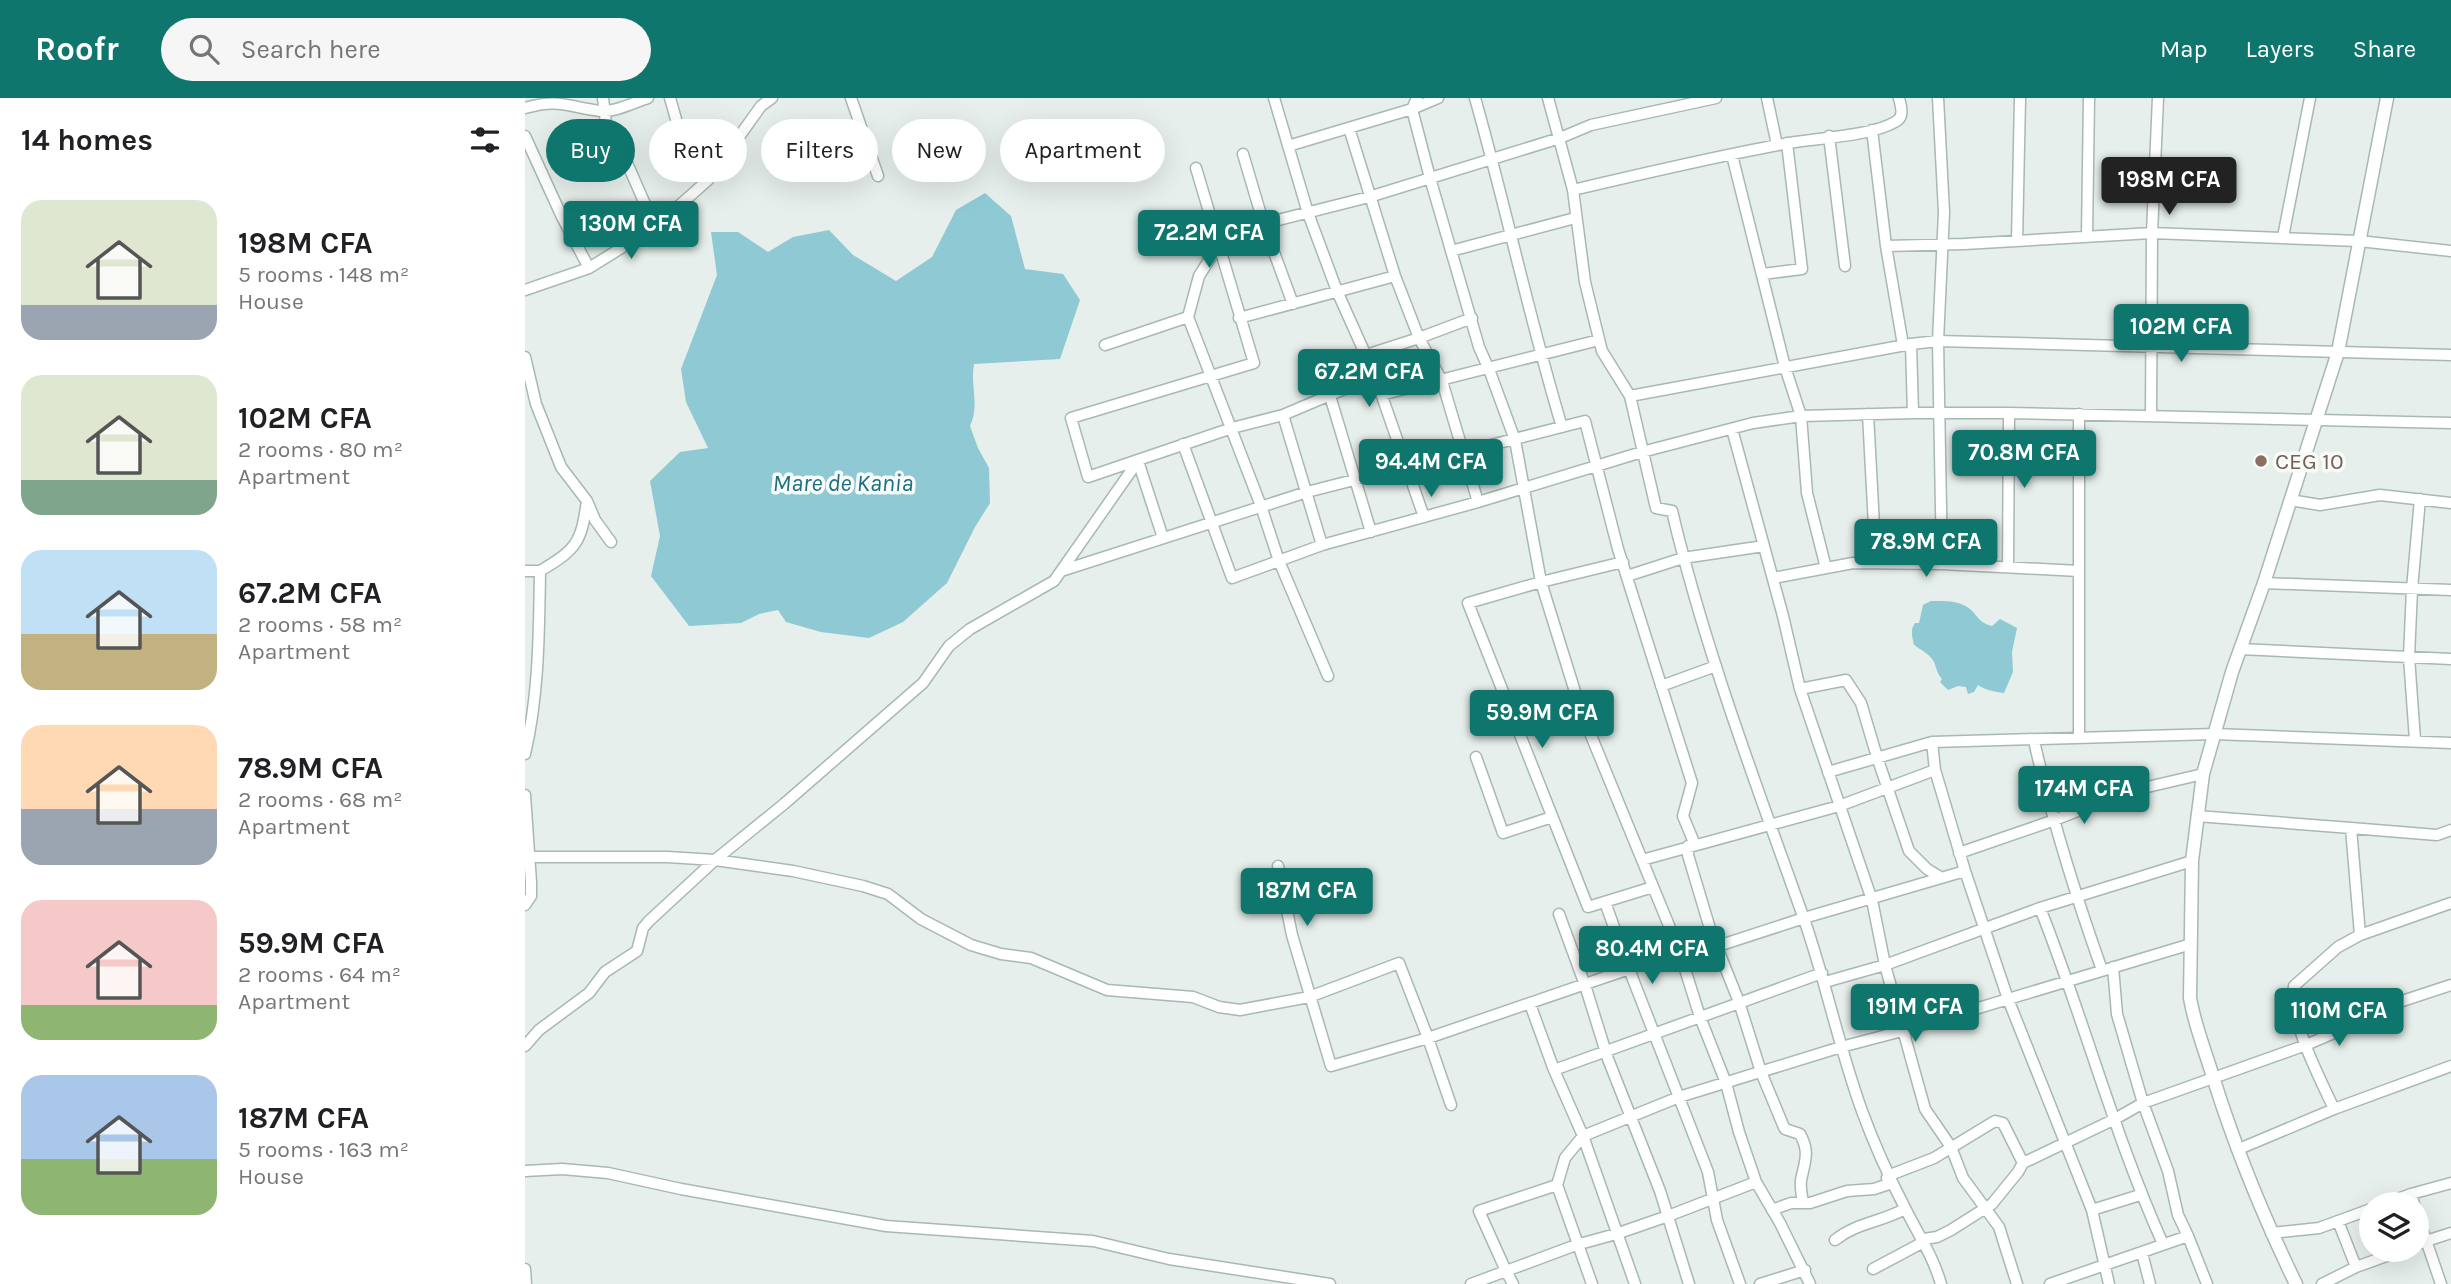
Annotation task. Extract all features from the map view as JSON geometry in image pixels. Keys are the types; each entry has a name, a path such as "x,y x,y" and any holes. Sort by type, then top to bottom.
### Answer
{"street":[{"path":"603,98 607,132 624,156 655,227"},
{"path":"525,108 543,101 561,101 603,112 648,98"},
{"path":"670,98 676,119"},
{"path":"747,126 761,106 772,98"},
{"path":"851,98 858,119"},
{"path":"1273,98 1308,213 1375,376 1424,517"},
{"path":"1288,146 1349,128 1415,103 1438,98"},
{"path":"1475,98 1513,236 1540,356 1562,427"},
{"path":"1548,98 1573,190 1585,282 1602,351 1630,396 1656,509 1672,511 1683,558 1716,666 1769,827 1824,977 1841,1047 1863,1113 1905,1209 1924,1239 1941,1284"},
{"path":"1328,676 1279,561 1232,428 1188,317 1199,276 1216,241 1560,138 1591,125 1684,101 1716,98"},
{"path":"1763,274 1802,269 1782,144 1767,98"},
{"path":"1573,190 1782,144 1872,130 1896,122 1900,118 1902,112 1899,98"},
{"path":"1938,98 1944,212 1938,341 1942,564"},
{"path":"2017,241 2021,98"},
{"path":"2087,236 2089,98"},
{"path":"2151,416 2152,233 2158,98"},
{"path":"2283,237 2310,98"},
{"path":"2296,1284 2271,1234 2193,1019 2190,998 2192,861 2203,774 2214,734 2338,352 2387,98"},
{"path":"1415,103 1430,178 1479,347 1515,440 1541,582 1581,711 1680,954 1700,1017 1726,1083 1756,1182 1805,1270 1809,1284"},
{"path":"1349,128 1395,276 1419,338 1441,381 1478,502"},
{"path":"1872,130 1886,246 1907,344 1913,413"},
{"path":"525,136 589,268"},
{"path":"1829,136 1845,266"},
{"path":"1243,154 1264,225 1293,304"},
{"path":"1732,155 1785,367 1801,416 1807,493 1826,568"},
{"path":"1196,168 1254,363 1071,418 1088,477 1232,428 1283,415 1375,376"},
{"path":"525,290 589,268 655,227 706,182"},
{"path":"1451,251 1575,218"},
{"path":"1886,246 2152,233 2359,241 2451,251"},
{"path":"1239,318 1395,276"},
{"path":"1105,345 1188,317"},
{"path":"1366,355 1472,318"},
{"path":"1381,395 1599,340"},
{"path":"1630,396 1907,344 1938,341 2451,355"},
{"path":"525,358 536,404 561,467 587,501 595,520 611,542"},
{"path":"1330,396 1371,532"},
{"path":"2008,567 2009,413"},
{"path":"1183,444 1232,578 1322,545 1478,502 1642,452 1753,423 1801,416 2009,413 2451,423"},
{"path":"1868,414 1876,563"},
{"path":"2079,414 2080,738"},
{"path":"1283,415 1322,545"},
{"path":"1062,571 1307,492 1585,421 1627,576 1692,783 1683,816 1691,846 1691,866 1761,1072 1785,1129 1800,1134 1807,1150 1801,1183 1803,1203"},
{"path":"1732,429 1800,689 1872,900 1885,965 1925,1109 1951,1147 1963,1178 1999,1227 2017,1284"},
{"path":"1138,461 1163,538"},
{"path":"525,1046 539,1030 589,993 605,972 637,951 643,928 649,920 715,860 923,683 949,646 970,629 1054,581 1138,461"},
{"path":"2290,500 2320,505 2380,495 2451,503"},
{"path":"2415,740 2409,657 2420,499"},
{"path":"525,571 540,571 575,546 583,530 587,501"},
{"path":"1627,576 1683,558 1764,546"},
{"path":"1623,562 1468,603 1588,907 1653,887"},
{"path":"1773,578 1853,563 2079,570"},
{"path":"525,754 533,720 540,571"},
{"path":"2264,583 2451,590"},
{"path":"2240,649 2451,659"},
{"path":"1661,686 1716,666"},
{"path":"1800,689 1846,680 1861,703 1909,851 1927,869 1940,877"},
{"path":"1828,772 1932,742 2214,734 2451,743"},
{"path":"2033,741 2052,821 2075,896 2108,968 2117,1014 2143,1103 2168,1171 2178,1215 2207,1284"},
{"path":"1932,742 1935,771 1983,928 2008,999 2092,1210 2109,1284"},
{"path":"1476,757 1503,833 1552,817"},
{"path":"1642,860 1839,806 1935,771"},
{"path":"1959,853 2126,792 2203,774"},
{"path":"525,795 531,896 525,905"},
{"path":"2197,816 2437,835 2451,830"},
{"path":"2351,828 2360,935"},
{"path":"527,857 669,857 715,860 793,871 863,886 888,894 922,919 971,945 1001,954 1031,958 1107,990 1193,997 1219,1007 1240,1010 1309,997 1399,963 1451,1105"},
{"path":"1554,1070 1739,1002 1824,977 1885,965 2075,896 2192,861"},
{"path":"1278,866 1292,935 1331,1066 1428,1038 1629,969 1680,954 1718,947 1804,918 1965,871"},
{"path":"1605,902 1653,1034 1708,1172 1712,1199 1740,1284"},
{"path":"2334,1109 2306,1045 2293,998 2294,986 2338,947 2360,935 2451,903"},
{"path":"2041,908 2069,980 2140,1195 2163,1244"},
{"path":"1559,914 1630,1118 1668,1216 1689,1284"},
{"path":"1592,1284 1557,1185 1565,1158 1583,1136 1679,1097 2191,944"},
{"path":"1873,1269 1919,1245 1924,1239 1944,1234 1985,1208 2002,1193 2023,1163 2143,1103 2306,1045 2355,1024 2385,1007 2451,985"},
{"path":"1530,1004 1554,1070 1583,1136 1635,1284"},
{"path":"2239,1149 2334,1109 2451,1066"},
{"path":"1772,1210 1791,1203 1826,1199 1847,1191 1883,1187 1889,1184 1887,1178 1890,1174 1928,1160 1995,1121 2000,1121 2023,1163"},
{"path":"525,1171 562,1169 608,1173 886,1226 1093,1241 1169,1259 1330,1284"},
{"path":"1471,1284 1576,1245 1668,1216 1756,1182"},
{"path":"2429,1192 2451,1183"},
{"path":"1513,1284 1479,1212 1557,1185"},
{"path":"2092,1210 2140,1195"},
{"path":"1835,1240 1854,1227 1882,1220 1905,1209"},
{"path":"2271,1234 2319,1228 2359,1213"},
{"path":"2338,1221 2356,1267"},
{"path":"2429,1240 2451,1233"},
{"path":"2049,1284 2188,1236"},
{"path":"2142,1253 2150,1284"},
{"path":"2429,1259 2441,1284"},
{"path":"2322,1284 2370,1262"},
{"path":"525,1269 526,1284"},
{"path":"1760,1284 1805,1270"}],"water":[{"name":"Mare de Kania","path":"985,193 1011,216 1025,269 1063,274 1080,300 1060,359 974,364 975,403 970,426 989,468 990,503 947,583 903,622 869,638 821,632 786,622 778,610 759,614 741,623 689,626 651,576 660,536 650,481 680,452 708,448 686,402 681,369 717,275 711,232 738,232 768,252 793,237 829,230 853,255 896,281 932,257 956,210"},
{"path":"1931,601 1961,604 1987,624 1992,626 2000,619 2017,628 2012,652 2013,672 2004,693 1978,685 1974,692 1968,694 1966,687 1958,686 1948,690 1940,682 1942,679 1934,662 1928,654 1914,645 1912,636 1912,628 1915,623 1919,623 1923,605"}],"place":[{"name":"CEG 10","path":"2261,461"}]}
